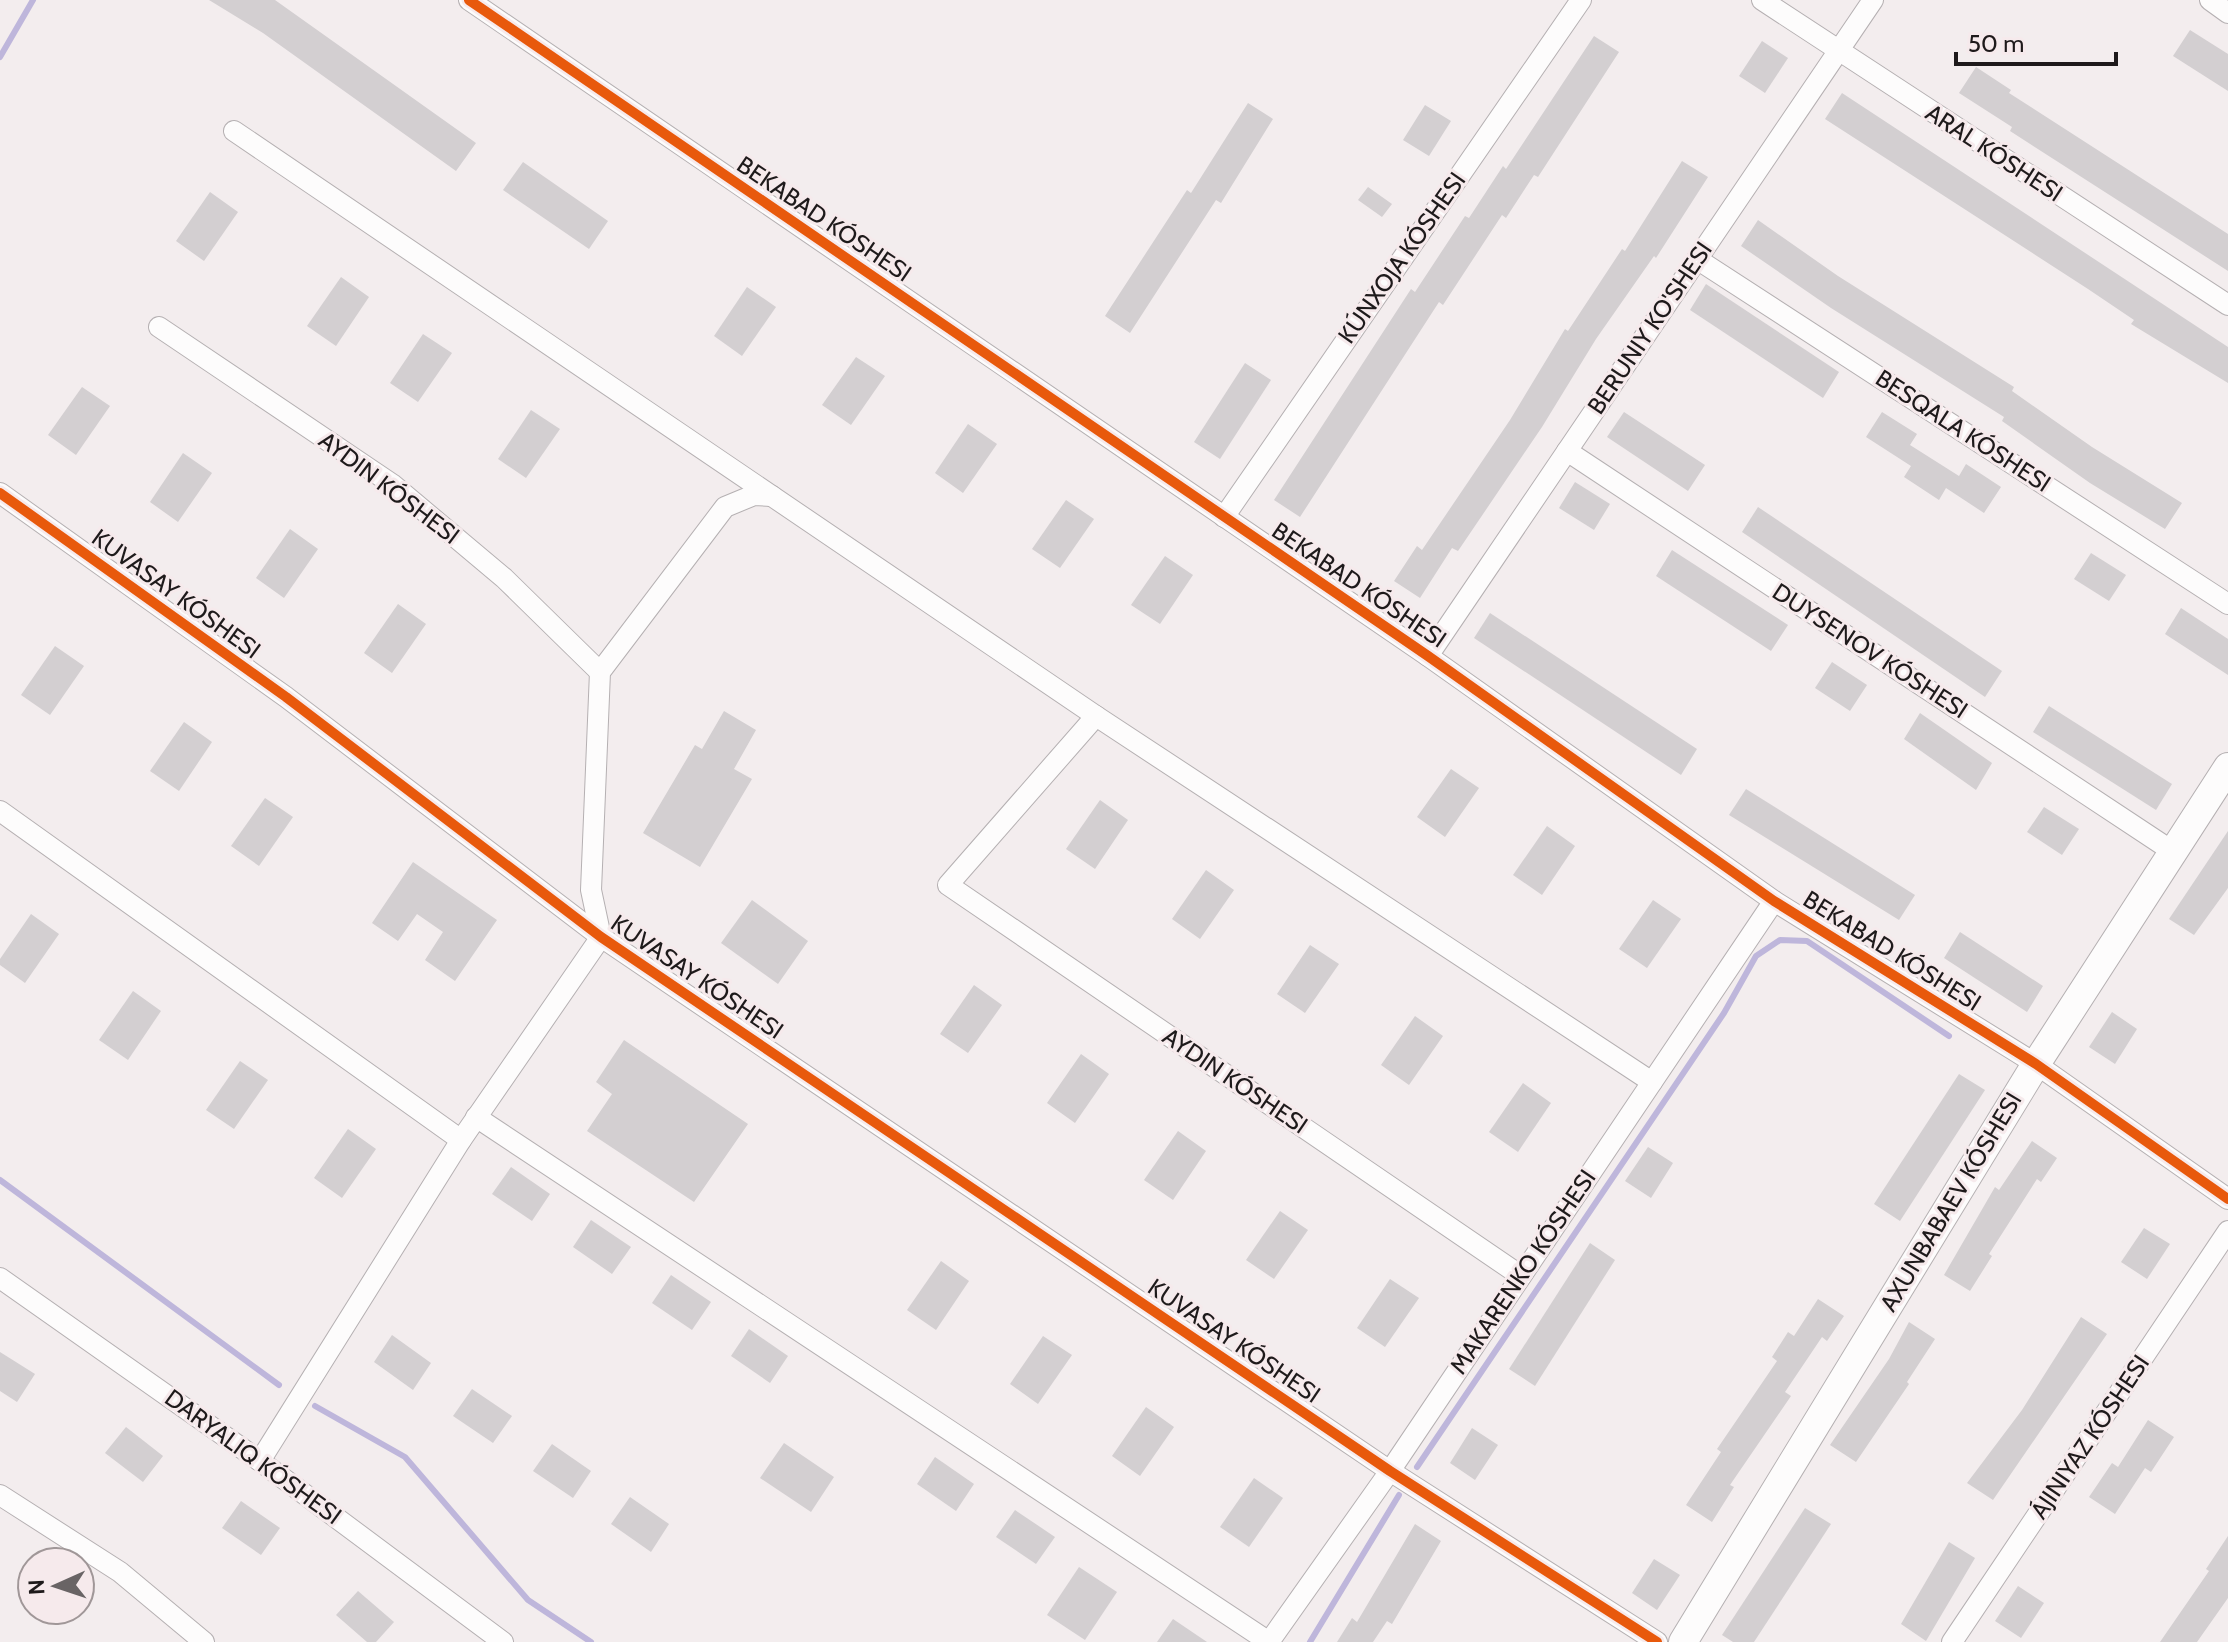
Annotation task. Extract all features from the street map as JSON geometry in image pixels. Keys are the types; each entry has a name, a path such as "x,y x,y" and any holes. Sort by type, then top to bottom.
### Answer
{"street":[{"name":"BEKABAD KÓSHESI","path":"469,0 1428,656 1774,901 2036,1064 2228,1199"},
{"name":"KÚNXOJA KÓSHESI","path":"1224,517 1581,0"},
{"name":"ARAL KÓSHESI","path":"1762,0 2228,305"},
{"name":"BERUNIY KO'SHESI","path":"1428,656 1873,0"},
{"path":"2210,0 2228,13"},
{"path":"234,131 1096,716 1652,1082"},
{"name":"BESQALA KÓSHESI","path":"1697,259 2228,604"},
{"path":"159,327 392,484 504,578 600,672"},
{"name":"DUYSENOV KÓSHESI","path":"1567,451 2172,851"},
{"name":"KUVASAY KÓSHESI","path":"0,493 286,697 601,937 1390,1471 1657,1642"},
{"path":"260,1461 461,1140 601,937 591,890 600,672 725,507 754,495 772,496"},
{"path":"1096,716 948,885 1521,1276"},
{"name":"AXUNBABAEV KÓSHESI","path":"1683,1642 2036,1064 2228,767"},
{"path":"0,811 461,1140"},
{"name":"MAKARENKO KÓSHESI","path":"1269,1642 1390,1471 1774,901"},
{"path":"476,1117 1269,1642"},
{"name":"ÁJINIYAZ KÓSHESI","path":"1952,1642 2228,1231"},
{"path":"0,1278 260,1461 503,1642"},
{"path":"0,1495 120,1572 204,1642"}],"building":[{"path":"209,0 275,0 476,143 456,171 263,33"},
{"path":"2190,30 2228,54 2228,91 2173,56"},
{"path":"1594,36 1619,52 1538,177 1534,175 1506,218 1502,215 1443,305 1439,302 1300,517 1274,500 1411,289 1415,292 1465,216 1469,218 1503,166 1506,169"},
{"path":"1762,41 1788,58 1765,93 1739,76"},
{"path":"1976,67 2011,90 2009,93 2228,234 2228,271 2010,131 2012,127 1959,93"},
{"path":"1842,93 2228,347 2228,383 2131,324 2134,320 2088,289 1825,119"},
{"path":"1248,103 1273,119 1221,203 1216,200 1130,333 1105,316 1187,190 1191,193"},
{"path":"1425,105 1451,121 1429,156 1403,140"},
{"path":"1682,161 1708,177 1656,258 1654,256 1596,339 1542,427 1458,551 1452,548 1420,598 1394,581 1417,546 1422,550 1510,420 1565,329 1568,331 1622,249 1625,251"},
{"path":"523,162 608,221 589,249 503,190"},
{"path":"1368,187 1392,204 1382,217 1358,200"},
{"path":"210,192 238,212 204,261 176,241"},
{"path":"1758,220 1838,276 2014,387 2012,391 2092,447 2182,503 2165,529 2090,483 2002,421 2004,417 1831,308 1741,246"},
{"path":"341,277 369,297 336,346 307,326"},
{"path":"1706,284 1839,372 1823,398 1690,310"},
{"path":"747,287 776,307 742,356 714,336"},
{"path":"423,334 452,353 418,402 390,383"},
{"path":"856,357 885,376 851,425 822,405"},
{"path":"1245,363 1271,380 1220,459 1194,442"},
{"path":"82,387 110,406 76,455 48,435"},
{"path":"531,410 560,429 526,478 498,459"},
{"path":"1624,412 1705,465 1688,491 1607,437"},
{"path":"1882,412 1917,434 1910,445 1959,476 1966,464 2001,487 1984,513 1946,488 1939,500 1904,477 1911,466 1866,437"},
{"path":"968,424 997,444 963,493 935,473"},
{"path":"183,453 212,473 178,522 150,502"},
{"path":"1575,482 1610,504 1594,530 1559,508"},
{"path":"1066,500 1094,519 1060,568 1032,549"},
{"path":"1758,507 2002,671 1985,697 1742,532"},
{"path":"290,529 318,549 284,598 256,578"},
{"path":"1672,550 1788,625 1771,651 1656,576"},
{"path":"2091,553 2126,575 2109,601 2074,579"},
{"path":"1165,556 1193,575 1160,624 1131,605"},
{"path":"398,604 426,624 392,673 364,653"},
{"path":"2181,608 2228,639 2228,675 2165,634"},
{"path":"1490,613 1697,749 1681,775 1474,638"},
{"path":"55,646 84,666 50,715 21,695"},
{"path":"1832,662 1867,685 1850,711 1815,688"},
{"path":"2049,706 2172,784 2156,810 2033,732"},
{"path":"724,711 756,730 734,769 752,779 700,867 643,833 695,745 702,749"},
{"path":"1920,713 1992,763 1976,790 1904,739"},
{"path":"184,722 212,742 179,791 150,771"},
{"path":"1451,769 1479,788 1445,837 1417,817"},
{"path":"1746,789 1915,895 1899,920 1729,815"},
{"path":"265,798 293,817 259,866 231,846"},
{"path":"1100,800 1128,820 1095,869 1066,849"},
{"path":"2044,807 2079,829 2062,855 2027,832"},
{"path":"1547,826 1575,846 1542,895 1513,875"},
{"path":"2228,831 2228,888 2194,935 2169,919"},
{"path":"413,862 497,920 455,981 425,960 443,932 417,914 398,941 372,923"},
{"path":"1206,870 1234,890 1200,939 1172,919"},
{"path":"752,900 808,941 778,984 721,943"},
{"path":"1653,900 1681,919 1647,968 1619,949"},
{"path":"31,914 59,934 25,983 0,965 0,959"},
{"path":"1960,932 2043,986 2027,1012 1944,958"},
{"path":"1310,945 1339,964 1305,1013 1277,994"},
{"path":"974,985 1002,1005 968,1053 940,1034"},
{"path":"133,991 161,1011 128,1060 99,1040"},
{"path":"2112,1012 2137,1029 2115,1064 2089,1047"},
{"path":"1415,1016 1443,1036 1409,1085 1381,1065"},
{"path":"624,1040 748,1124 694,1202 587,1131 612,1094 596,1082"},
{"path":"1081,1054 1109,1074 1075,1123 1047,1103"},
{"path":"240,1061 268,1080 234,1129 206,1110"},
{"path":"1959,1074 1985,1090 1900,1221 1874,1204"},
{"path":"1523,1083 1551,1103 1518,1152 1489,1132"},
{"path":"348,1129 376,1149 342,1198 314,1178"},
{"path":"1178,1131 1206,1151 1173,1200 1144,1180"},
{"path":"2032,1141 2057,1158 2041,1182 2037,1179 1989,1254 1992,1256 1970,1291 1944,1275 1995,1187 1999,1190"},
{"path":"1648,1147 1673,1163 1651,1198 1625,1181"},
{"path":"511,1167 550,1194 532,1221 492,1194"},
{"path":"1280,1211 1308,1230 1274,1279 1246,1260"},
{"path":"591,1220 631,1247 612,1274 573,1247"},
{"path":"2144,1228 2170,1244 2147,1279 2121,1262"},
{"path":"1590,1243 1615,1260 1535,1386 1509,1369"},
{"path":"941,1261 969,1281 936,1330 907,1310"},
{"path":"671,1275 711,1302 692,1330 652,1303"},
{"path":"1390,1279 1419,1298 1385,1347 1357,1328"},
{"path":"1818,1299 1844,1316 1827,1341 1822,1337 1785,1392 1791,1396 1730,1485 1734,1487 1712,1522 1686,1505 1721,1452 1717,1449 1777,1361 1772,1357 1788,1332 1794,1336"},
{"path":"2081,1317 2107,1334 1993,1500 1967,1483 2022,1410"},
{"path":"1909,1322 1935,1339 1907,1382 1909,1384 1856,1462 1830,1445 1889,1359"},
{"path":"749,1329 788,1356 770,1383 731,1356"},
{"path":"392,1335 431,1363 413,1390 374,1362"},
{"path":"1043,1336 1072,1355 1038,1404 1010,1384"},
{"path":"0,1352 35,1374 17,1402 0,1391"},
{"path":"472,1389 512,1416 493,1443 453,1416"},
{"path":"1146,1407 1174,1427 1140,1476 1112,1456"},
{"path":"2148,1420 2174,1437 2151,1472 2145,1468 2115,1514 2089,1497 2112,1463 2118,1467"},
{"path":"126,1427 163,1456 143,1482 105,1453"},
{"path":"1472,1428 1498,1445 1475,1480 1450,1463"},
{"path":"784,1443 834,1477 811,1512 760,1478"},
{"path":"552,1444 591,1471 573,1498 533,1471"},
{"path":"935,1457 974,1484 956,1511 917,1484"},
{"path":"1254,1478 1283,1498 1249,1547 1220,1527"},
{"path":"630,1497 669,1524 651,1552 611,1524"},
{"path":"241,1501 280,1528 261,1555 222,1528"},
{"path":"1805,1508 1831,1524 1754,1642 1733,1642 1722,1635"},
{"path":"1015,1510 1055,1537 1036,1564 996,1537"},
{"path":"1415,1524 1441,1541 1392,1624 1387,1621 1373,1642 1337,1642 1352,1618 1357,1622"},
{"path":"2228,1536 2228,1598 2197,1642 2160,1642 2209,1571 2206,1569"},
{"path":"1949,1542 1975,1558 1926,1641 1901,1624"},
{"path":"1654,1559 1680,1575 1657,1610 1632,1593"},
{"path":"1079,1567 1117,1592 1085,1640 1047,1615"},
{"path":"2018,1586 2044,1603 2021,1638 1995,1621"},
{"path":"358,1591 394,1622 376,1642 367,1642 336,1615"},
{"path":"1173,1619 1207,1642 1157,1642"}],"waterway":[{"path":"0,57 33,0"},
{"path":"1417,1467 1724,1013 1756,956 1780,940 1807,941 1949,1036"},
{"path":"0,1180 279,1385"},
{"path":"315,1406 405,1457 528,1600 591,1642"},
{"path":"1310,1642 1399,1495"}],"cycle path":[{"path":"469,0 1428,656 1774,901 2036,1064 2228,1199"},
{"path":"0,493 286,697 601,937 1390,1471 1657,1642"}]}
